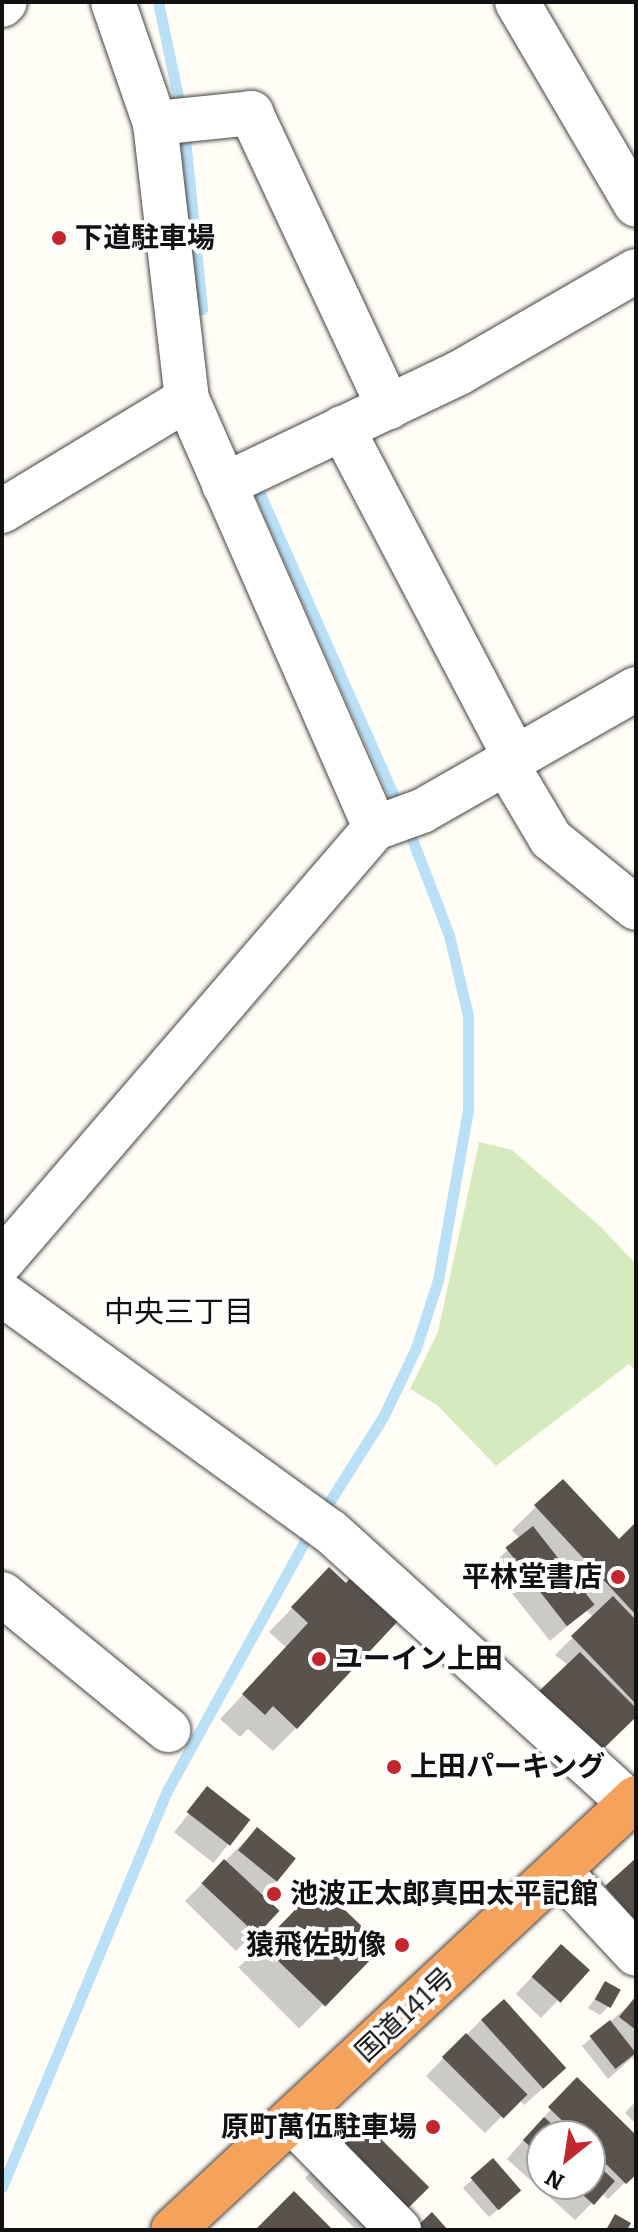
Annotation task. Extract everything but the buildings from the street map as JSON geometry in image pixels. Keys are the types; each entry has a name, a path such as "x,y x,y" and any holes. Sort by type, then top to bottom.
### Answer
{"highway":[{"name":"国道141号","path":"173,2230 633,1800"}],"street":[{"path":"113,2 177,121 187,399 377,828"},
{"path":"517,2 636,205"},
{"path":"177,121 251,113 389,407"},
{"path":"224,485 459,373 636,271"},
{"path":"2,511 187,399"},
{"path":"342,428 551,839 636,908"},
{"path":"2,1261 377,828 422,811 636,689"},
{"path":"2,1294 314,1520 633,1800"},
{"path":"2,1594 168,1730"},
{"path":"559,1871 636,1954"},
{"path":"292,2121 399,2230"}],"green space":[{"path":"479,1142 512,1150 601,1227 636,1264 636,1371 629,1364 496,1466 437,1405 410,1389 438,1332"}],"waterway":[{"path":"158,2 181,111"},
{"path":"184,128 202,309"},
{"path":"256,485 400,810"},
{"path":"321,1515 383,1417 416,1348 438,1280 468,1110 468,1016 449,935 407,826"},
{"path":"2,2187 168,1789 311,1530"}],"place":[{"name":"下道駐車場","path":"59,238"},
{"name":"平林堂書店","path":"618,1577"},
{"name":"ユーイン上田","path":"319,1659"},
{"name":"上田パーキング","path":"394,1767"},
{"name":"池波正太郎真田太平記館","path":"274,1894"},
{"name":"猿飛佐助像","path":"402,1945"},
{"name":"原町萬伍駐車場","path":"433,2127"}],"district":[{"name":"中央三丁目","path":"179,1312"}]}
